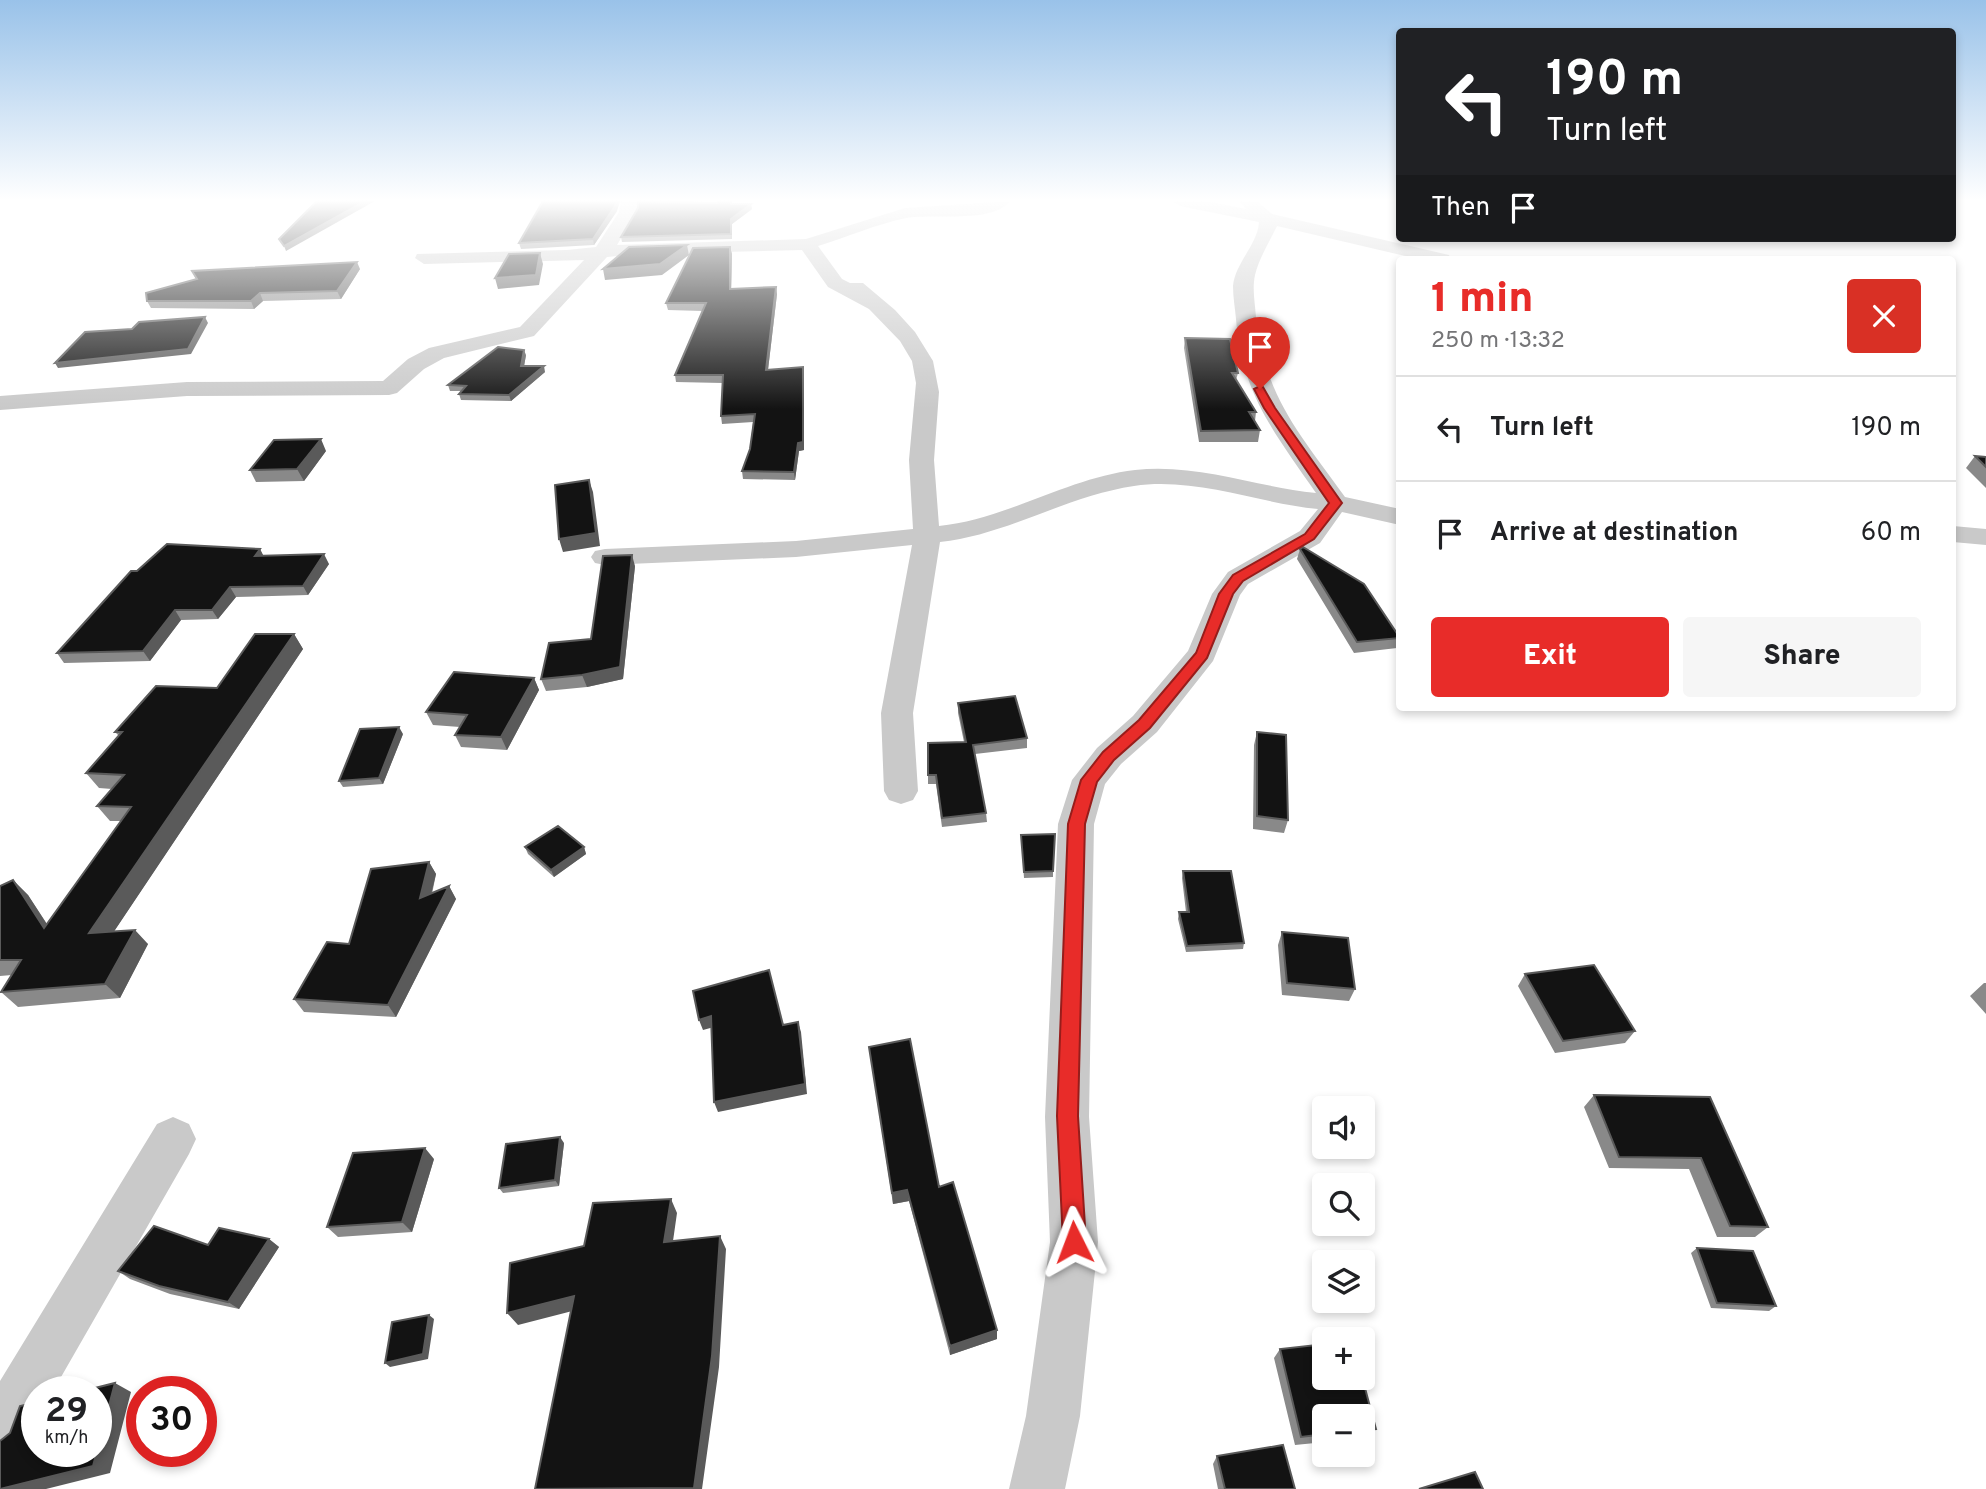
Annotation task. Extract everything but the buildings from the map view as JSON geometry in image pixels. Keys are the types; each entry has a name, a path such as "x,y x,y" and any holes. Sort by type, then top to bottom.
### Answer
{"street":[{"path":"0,403 187,389 388,388 415,364 437,353 527,332 583,270"},
{"path":"826,270 835,283 864,293 907,338 920,355 926,374 922,449 923,508 928,536 897,713 901,791"},
{"path":"1246,270 1243,286 1248,341 1257,379 1270,408 1336,503"},
{"path":"605,557 796,549 928,536 993,524 1068,495 1135,478 1178,476 1396,516"},
{"path":"1037,1489 1053,1416 1074,1242 1067,1116 1076,824 1089,780 1109,756 1145,724 1202,654 1226,594 1238,578 1310,537 1336,503"},
{"path":"1956,534 1986,537"},
{"path":"0,1431 173,1139"}],"route":[{"path":"1074,1242 1067,1116 1076,824 1089,780 1109,756 1145,724 1202,654 1226,594 1238,578 1310,537 1336,503 1270,408 1260,389"}]}
